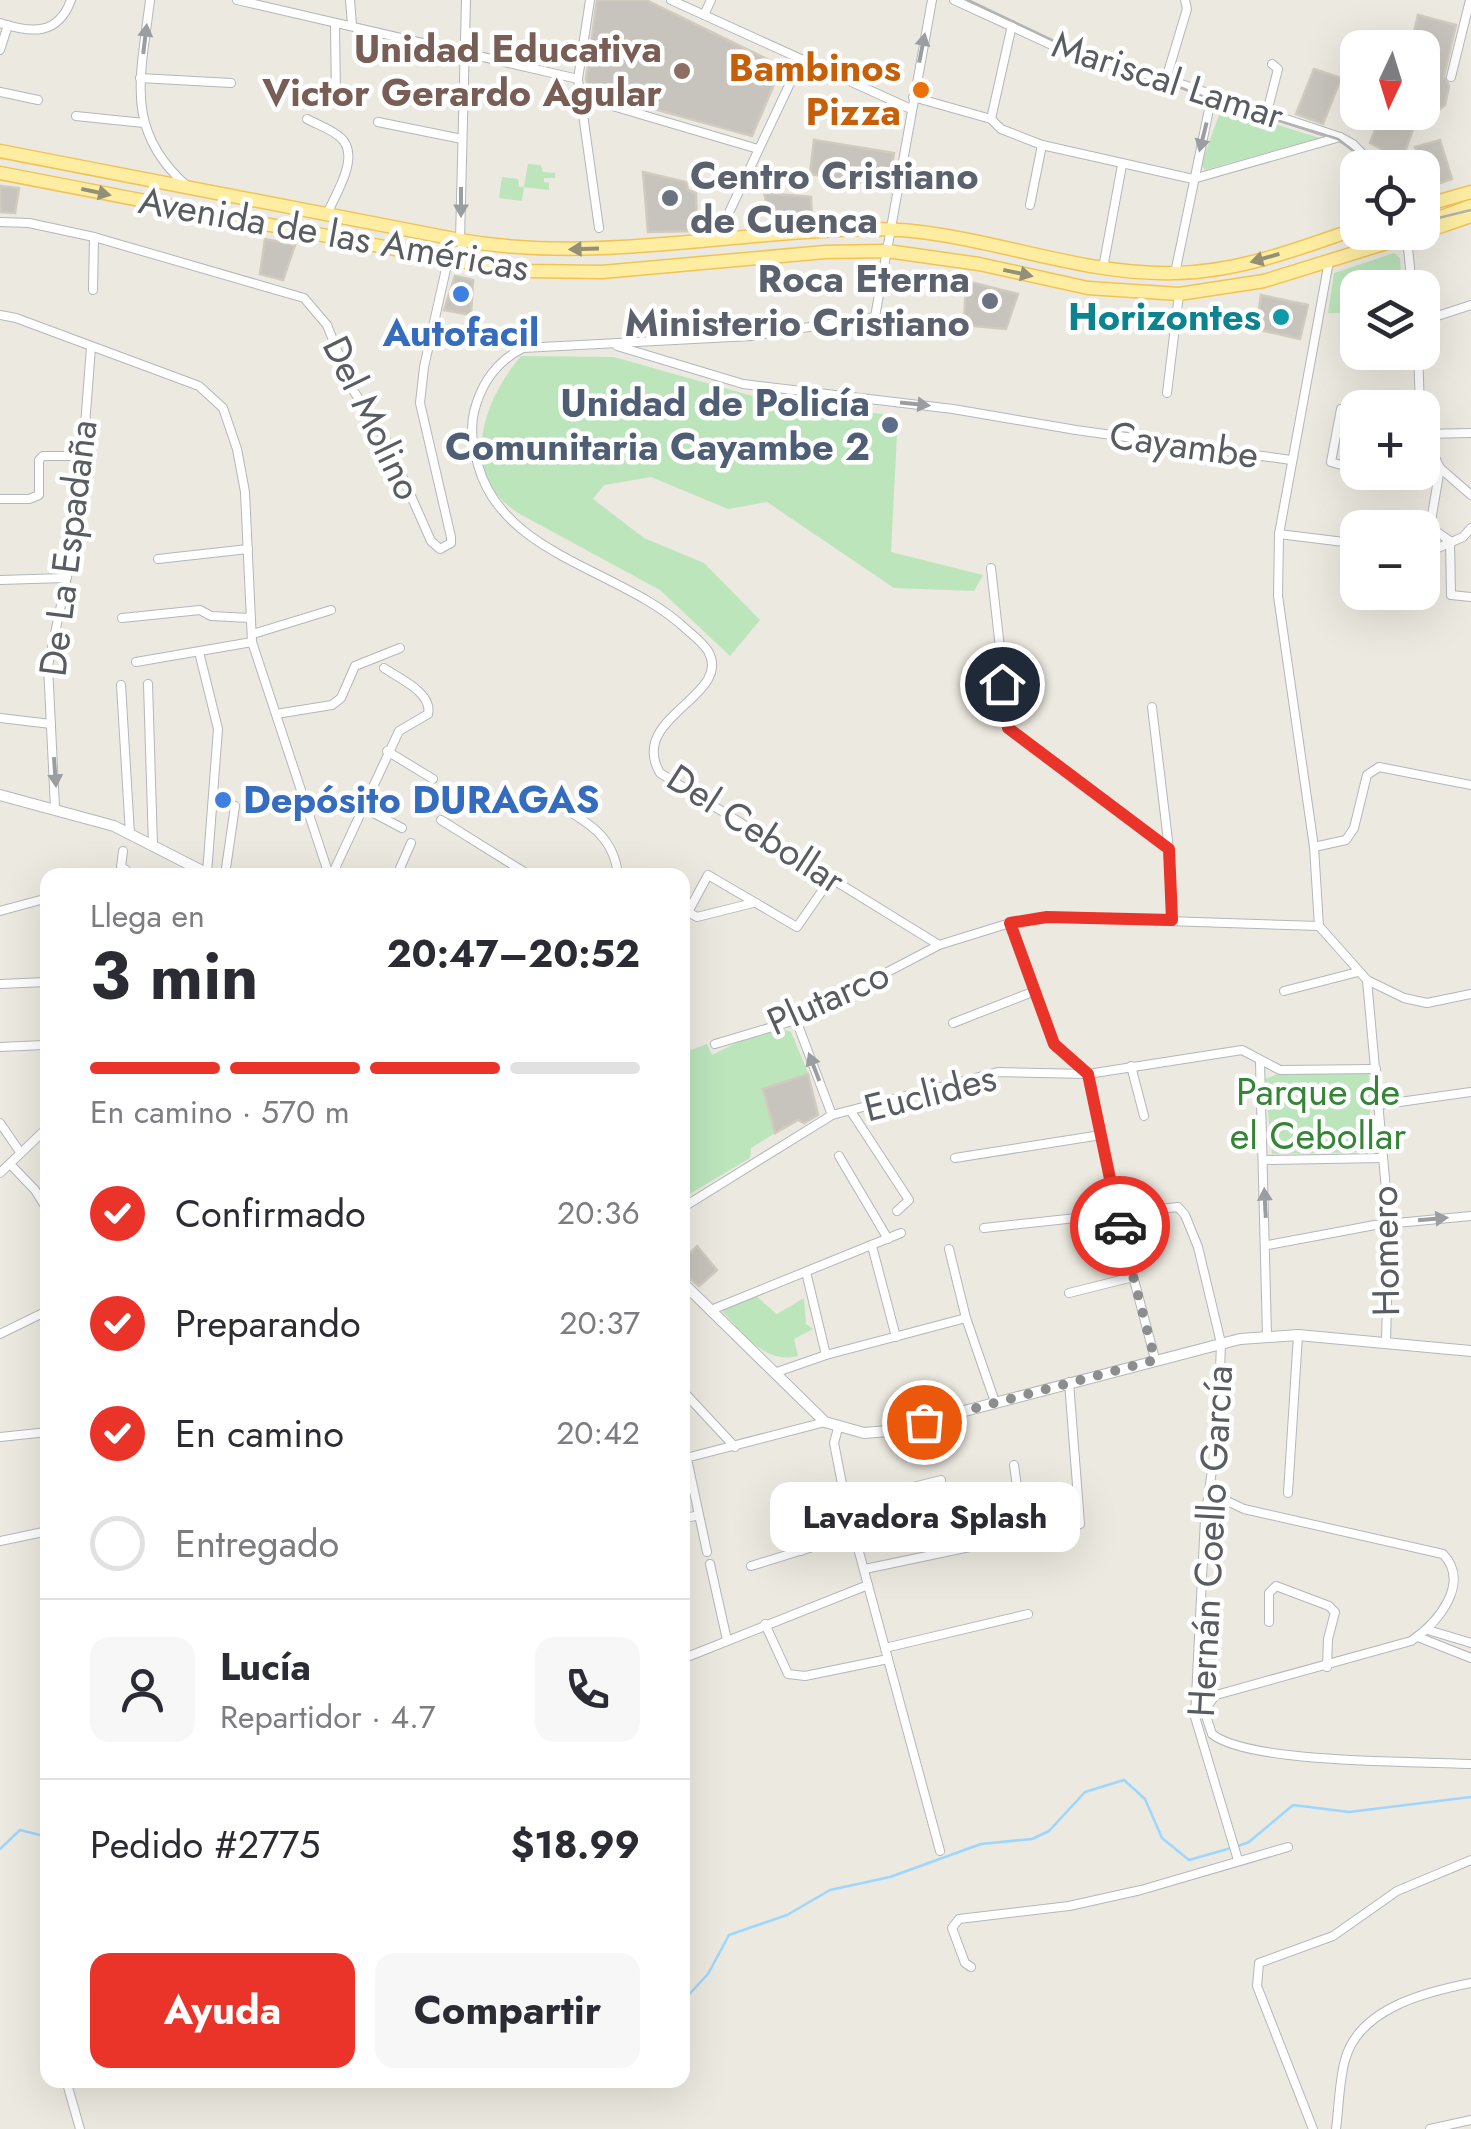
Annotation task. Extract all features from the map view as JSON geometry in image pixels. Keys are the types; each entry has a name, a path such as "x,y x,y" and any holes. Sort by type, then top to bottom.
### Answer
{"main road":[{"name":"Avenida de las Américas","path":"0,151 460,240 583,249 890,230 964,239 1103,268 1175,274 1264,260 1340,234"},
{"name":"Avenida de las Américas","path":"0,173 448,260 527,271 602,272 825,252 888,251 979,264 1088,288 1179,294 1264,281 1363,250"},
{"path":"1440,200 1467,192"},
{"name":"Avenida de las Américas","path":"1440,220 1471,206"},
{"name":"Avenida de las Américas","path":"1440,223 1471,216"}],"street":[{"path":"0,50 4,24 26,31 42,30 56,24 71,0"},
{"path":"150,0 140,78 144,123 154,153 191,189"},
{"path":"237,0 578,79"},
{"path":"350,0 352,26"},
{"path":"466,0 460,240 467,263"},
{"path":"590,0 578,79 599,228"},
{"path":"672,0 910,109"},
{"path":"704,15 711,0"},
{"path":"888,251 932,0"},
{"name":"Mariscal Lamar","path":"954,0 971,4 1080,58 1267,112 1340,137 1360,150"},
{"path":"1166,80 1186,10 1184,0"},
{"path":"1451,77 1470,0"},
{"path":"334,24 336,99"},
{"path":"991,120 1012,26"},
{"path":"725,221 801,60"},
{"path":"1267,112 1278,69 1272,64"},
{"path":"140,78 231,83"},
{"path":"0,92 38,100"},
{"path":"1175,274 1212,94"},
{"path":"582,97 758,149"},
{"path":"913,97 991,120 1001,129 1042,145 1193,179 1340,137"},
{"path":"76,116 144,123"},
{"path":"308,119 341,138 348,151 343,178 326,214"},
{"path":"378,122 462,139"},
{"path":"1030,205 1042,145"},
{"path":"1103,268 1122,165"},
{"name":"Del Molino","path":"0,222 29,222 94,237 285,290 318,310 354,390 388,442 431,541 444,548 451,536 420,404 424,366 448,260"},
{"path":"93,290 94,237"},
{"name":"Del Cebollar","path":"888,251 875,318 870,320 751,336 535,346 505,359 488,380 473,416 480,472 489,492 518,527 652,601 707,649 711,664 706,680 693,699 664,722 655,739 660,772 939,945"},
{"path":"1291,460 1329,261"},
{"path":"1167,393 1179,294"},
{"path":"1440,316 1471,306"},
{"path":"0,316 16,318 199,386 223,408 240,464 253,638 329,868"},
{"name":"Cayambe","path":"614,345 744,384 953,408 1076,430 1291,460 1279,534 1278,596 1314,847 1318,926"},
{"name":"De La Espadaña","path":"56,808 48,666 77,530 91,347"},
{"path":"1340,414 1331,462 1340,465"},
{"path":"1440,433 1471,433"},
{"path":"0,499 29,500 38,495 42,456 84,456"},
{"path":"1440,468 1471,494"},
{"path":"1436,490 1430,527 1450,541"},
{"path":"1440,546 1471,528"},
{"path":"1279,534 1340,542"},
{"path":"1450,541 1451,596 1471,597"},
{"path":"158,560 248,549"},
{"path":"991,568 1008,728 1169,849"},
{"path":"0,580 65,578"},
{"path":"122,618 200,610 211,616 250,618"},
{"path":"136,662 253,638 331,610"},
{"path":"276,714 332,705 344,692 355,666 400,648"},
{"path":"199,652 218,729 208,868"},
{"path":"334,868 399,730 428,714 428,699 384,668"},
{"path":"148,684 153,846"},
{"path":"121,685 130,834"},
{"path":"1152,707 1169,849 1172,920"},
{"path":"0,718 51,724"},
{"path":"387,752 433,779"},
{"path":"1314,847 1346,840 1354,828 1366,778 1379,767 1471,785"},
{"path":"0,794 56,808 130,834 196,868"},
{"path":"226,868 235,806"},
{"path":"560,806 605,838 616,857 617,868"},
{"path":"364,808 402,828"},
{"path":"442,820 519,868"},
{"path":"400,868 411,843"},
{"path":"123,851 123,868"},
{"path":"690,908 708,875 798,927 831,878"},
{"path":"0,911 40,900"},
{"path":"690,913 696,917 752,903"},
{"path":"939,945 1010,923 1047,917 1318,926 1367,980 1404,998 1427,1003 1471,994"},
{"path":"1010,923 1054,1044 1088,1074 1116,1212 1155,1360"},
{"name":"Plutarco","path":"715,1044 796,1020 939,945"},
{"path":"1284,991 1358,972"},
{"name":"Homero","path":"1367,980 1389,1223 1386,1343"},
{"path":"0,984 40,982"},
{"path":"953,1023 1035,991"},
{"path":"796,1020 832,1115"},
{"path":"0,1047 40,1044"},
{"name":"Euclides","path":"690,1203 832,1115 852,1113 998,1072 1088,1074 1242,1050 1280,1070 1376,1069"},
{"path":"1260,1062 1268,1245 1267,1335"},
{"path":"1131,1066 1144,1116"},
{"path":"1378,1105 1471,1092"},
{"path":"852,1113 909,1200 896,1211"},
{"path":"0,1123 20,1152"},
{"path":"0,1173 40,1134"},
{"path":"954,1158 1101,1136"},
{"path":"857,1146 868,1138"},
{"path":"839,1156 888,1239"},
{"path":"1263,1160 1383,1158"},
{"path":"10,1164 40,1197"},
{"name":"Hernán Coello García","path":"1116,1212 1178,1207 1186,1215 1198,1247 1220,1343 1201,1709 1196,1724 1237,1856"},
{"path":"984,1228 1116,1212"},
{"path":"1268,1245 1389,1223 1471,1216"},
{"path":"711,1310 901,1233"},
{"path":"872,1246 896,1337"},
{"path":"949,1249 966,1318 994,1402"},
{"path":"806,1272 826,1355"},
{"path":"1069,1293 1133,1277"},
{"path":"690,1295 777,1372 825,1422 838,1428 888,1431 1220,1343 1267,1335 1471,1351"},
{"path":"0,1334 40,1314"},
{"path":"777,1372 966,1318"},
{"path":"1288,1494 1298,1335"},
{"path":"864,1569 1080,1524 1069,1382"},
{"path":"690,1399 734,1447"},
{"path":"690,1458 825,1422"},
{"path":"838,1428 834,1442 846,1504 940,1850"},
{"path":"0,1437 40,1433"},
{"path":"1014,1466 1024,1537"},
{"path":"690,1478 706,1552"},
{"path":"846,1504 941,1480"},
{"path":"1210,1485 1225,1500 1244,1509 1443,1554 1452,1560 1458,1589 1452,1606 1418,1636 1327,1667 1223,1691 1201,1709 1212,1734 1250,1748 1373,1762 1471,1764"},
{"path":"785,1492 801,1551"},
{"path":"690,1518 700,1516"},
{"path":"0,1542 40,1532"},
{"path":"751,1566 855,1534"},
{"path":"710,1564 727,1640"},
{"path":"690,1656 868,1584"},
{"path":"1269,1622 1269,1594 1276,1586 1329,1606 1335,1612 1328,1639 1327,1667"},
{"path":"885,1648 1028,1614"},
{"path":"765,1624 788,1674 805,1676 888,1659"},
{"path":"1428,1630 1471,1644"},
{"path":"1418,1636 1471,1658"},
{"path":"968,1965 952,1928 958,1919 1070,1906 1141,1890 1237,1856 1288,1847"},
{"path":"1314,2129 1257,1986 1259,1963 1333,1936 1398,1891 1471,1860"},
{"path":"1336,2129 1344,2061 1357,2035 1396,2006 1420,1994 1471,1983"},
{"path":"68,2088 80,2129"},
{"path":"1430,2129 1471,2120"}],"green space":[{"path":"1227,109 1320,138 1205,170 1201,165 1220,112"},
{"path":"528,164 541,165 543,172 555,173 555,178 544,178 549,190 524,187"},
{"path":"502,177 518,179 519,187 524,187 522,201 499,198"},
{"path":"1394,253 1400,258 1401,270 1343,270"},
{"path":"1340,271 1340,313 1328,313 1334,273"},
{"path":"521,356 614,357 770,401 882,414 897,434 891,552 983,575 974,591 894,588 767,502 728,509 651,477 604,485 593,499 644,538 704,563 760,620 730,656 660,590 518,513 499,497 482,458 482,437 496,394"},
{"path":"782,1029 791,1032 808,1073 763,1089 775,1133 751,1148 750,1158 690,1194 690,1050 707,1044 712,1055 750,1036"},
{"name":"Parque de el Cebollar","path":"1280,1073 1369,1073 1371,1152 1272,1154 1265,1079"},
{"path":"756,1296 777,1314 804,1298 806,1324 813,1329 794,1339 798,1356 774,1356 764,1351 720,1309"}],"building":[{"name":"Unidad Educativa Victor Gerardo Agular","path":"597,0 646,0 777,64 781,68 752,136 589,91 586,79"},
{"path":"1418,15 1456,25 1444,76 1449,86 1445,105 1440,109 1440,30 1414,30"},
{"path":"1314,69 1340,78 1323,124 1296,114"},
{"path":"1375,130 1413,130 1406,150 1383,150 1370,143"},
{"path":"814,140 894,153 888,187 810,174"},
{"path":"1440,140 1452,179 1440,183 1440,150 1415,147"},
{"name":"Centro Cristiano de Cuenca","path":"643,172 686,182 688,190 696,193 697,231 648,232"},
{"path":"0,186 19,188 15,213 0,212"},
{"path":"764,193 811,197 812,221 771,223"},
{"path":"265,239 295,245 283,280 260,274"},
{"name":"Autofacil","path":"455,276 473,280 471,315 444,310"},
{"name":"Roca Eterna Ministerio Cristiano","path":"966,281 1018,294 1006,329 964,325"},
{"name":"Horizontes","path":"1261,295 1308,305 1300,339 1256,329"},
{"path":"808,1074 818,1115 804,1123 798,1120 775,1133 763,1089"},
{"path":"697,1246 717,1270 699,1286 690,1279 690,1253"}],"waterway":[{"path":"690,1993 708,1974 729,1935 787,1915 830,1890 890,1877 981,1844 1032,1839 1049,1831 1085,1792 1124,1780 1145,1799 1162,1838 1189,1860 1231,1848"},
{"path":"1238,1846 1249,1842 1293,1805 1349,1812 1471,1797"},
{"path":"0,1849 20,1830 40,1835"}],"tram line":[{"path":"968,0 1083,55 1338,139 1352,150"},
{"path":"1440,218 1471,210"}],"way so far":[{"path":"924,1422 1155,1360 1120,1226"}],"place":[{"name":"Unidad Educativa Victor Gerardo Agular","path":"682,71"},
{"name":"Bambinos Pizza","path":"921,90"},
{"name":"Centro Cristiano de Cuenca","path":"670,198"},
{"name":"Autofacil","path":"461,294"},
{"name":"Roca Eterna Ministerio Cristiano","path":"990,301"},
{"name":"Horizontes","path":"1281,317"},
{"name":"Unidad de Policía Comunitaria Cayambe 2","path":"890,425"},
{"name":"Depósito DURAGAS","path":"223,800"},
{"name":"Lavadora Splash","path":"924,1422"}],"route":[{"path":"1002,684 1008,728 1169,849 1172,920 1047,917 1010,923 1054,1044 1064,1057 1088,1074 1120,1226"}]}
